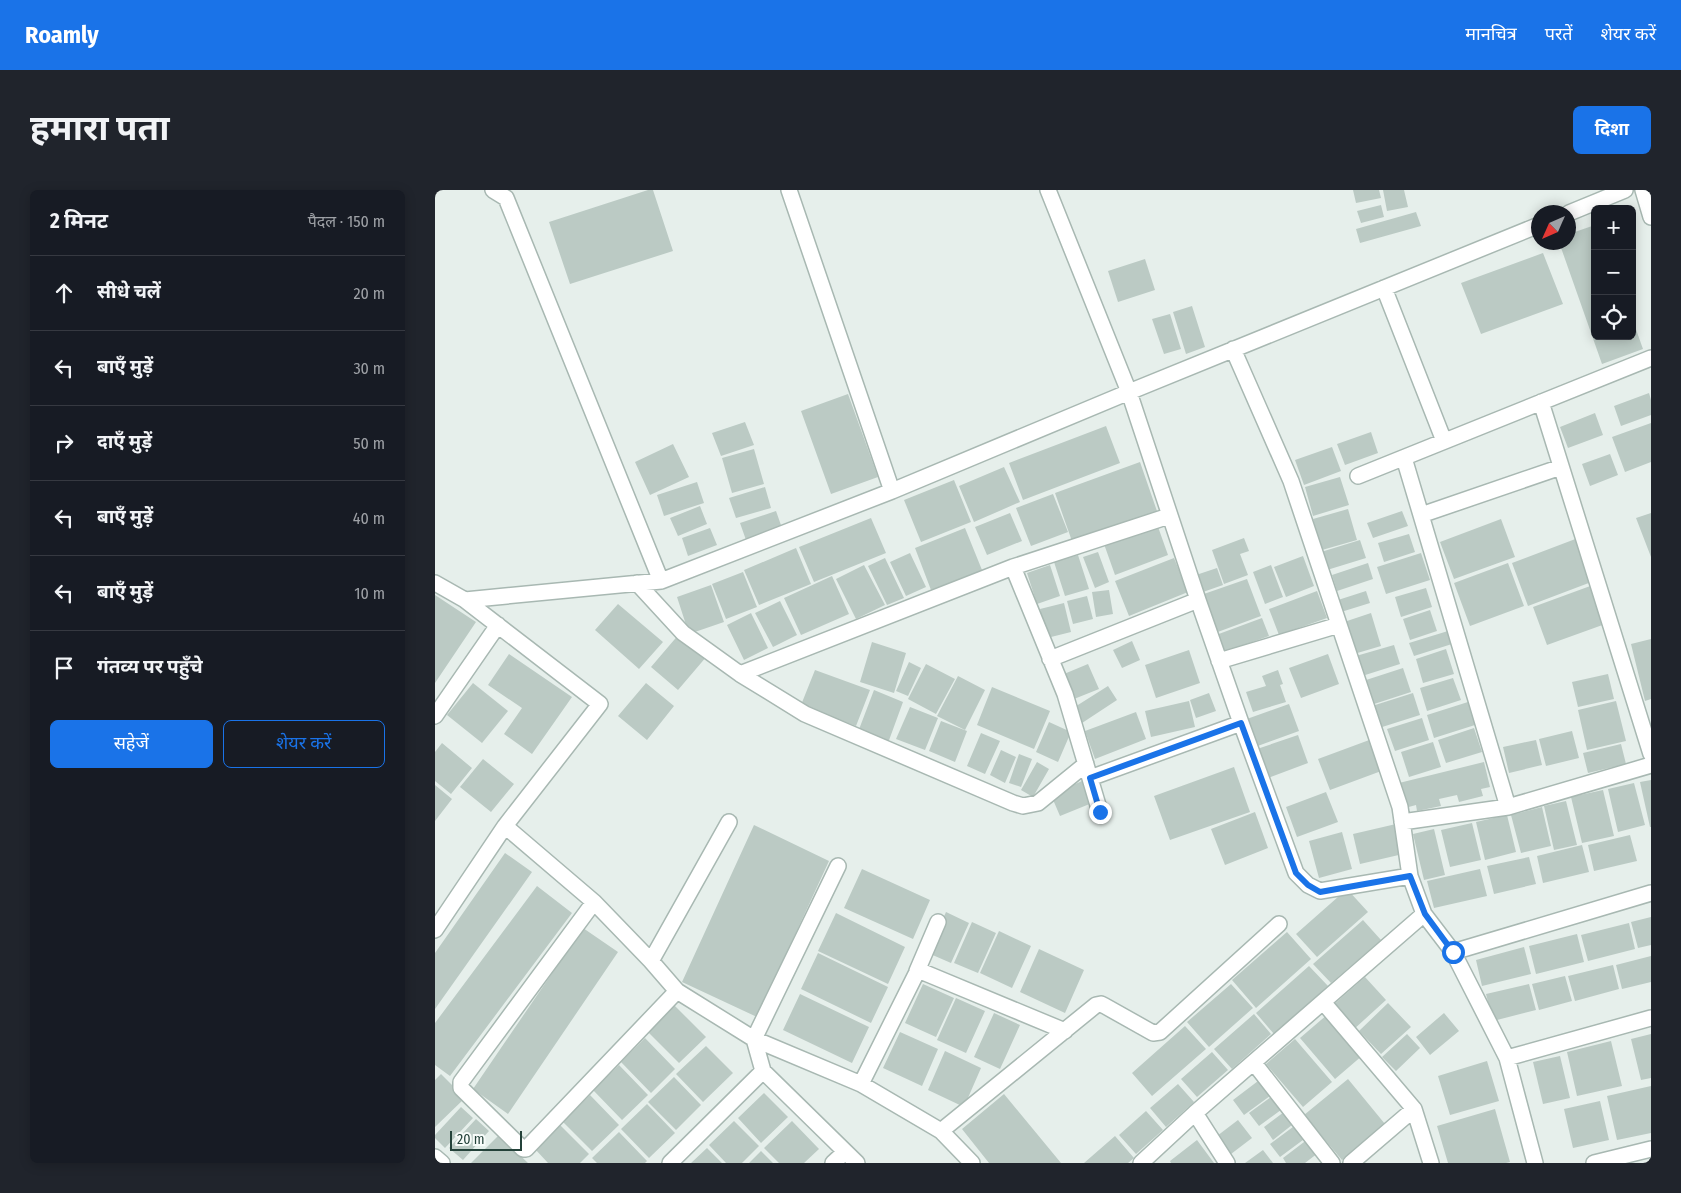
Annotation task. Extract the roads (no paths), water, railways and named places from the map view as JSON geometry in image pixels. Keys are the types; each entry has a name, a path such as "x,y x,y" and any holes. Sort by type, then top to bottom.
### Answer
{"street":[{"path":"493,190 506,198 661,581"},
{"path":"789,190 892,491"},
{"path":"1047,190 1129,392 1219,661 1296,873 1308,885 1320,892 1410,876"},
{"path":"1576,210 1625,190"},
{"path":"1643,190 1651,217"},
{"path":"465,600 661,581 892,491 1233,349 1531,228"},
{"path":"1384,288 1443,441"},
{"path":"1233,349 1291,481 1400,807 1410,876 1425,914 1453,952 1507,1058 1535,1163"},
{"path":"1358,476 1651,358"},
{"path":"1541,402 1651,754"},
{"path":"1404,458 1508,806"},
{"path":"1421,515 1561,467"},
{"path":"740,674 1013,567 1169,516"},
{"path":"1013,567 1065,694 1100,812"},
{"path":"435,583 465,600 600,704 505,826 435,930"},
{"path":"637,583 683,633 740,674 805,714 1023,806 1038,803 1088,771 1241,723"},
{"path":"1050,658 1198,600"},
{"path":"435,716 498,625"},
{"path":"1219,661 1339,625"},
{"path":"1402,822 1508,806 1651,765"},
{"path":"651,961 729,822"},
{"path":"505,826 594,902 651,961 677,992 754,1039 861,1084 941,1131 972,1163"},
{"path":"838,866 754,1039 763,1070 857,1163"},
{"path":"1453,952 1651,893"},
{"path":"594,902 461,1082 461,1088 526,1150 677,992"},
{"path":"1141,1163 1195,1113 1425,914"},
{"path":"861,1084 917,971 938,922"},
{"path":"941,1131 1096,1005 1101,1004 1153,1033 1160,1032 1279,924"},
{"path":"917,971 920,970 1065,1031"},
{"path":"1323,1002 1415,1109 1431,1163"},
{"path":"1507,1058 1651,1018"},
{"path":"1254,1063 1331,1163"},
{"path":"670,1163 763,1070"},
{"path":"1351,1163 1415,1109"},
{"path":"1195,1113 1227,1163"},
{"path":"1594,1163 1651,1149"},
{"path":"833,1163 845,1152"},
{"path":"435,1157 442,1163"}]}
